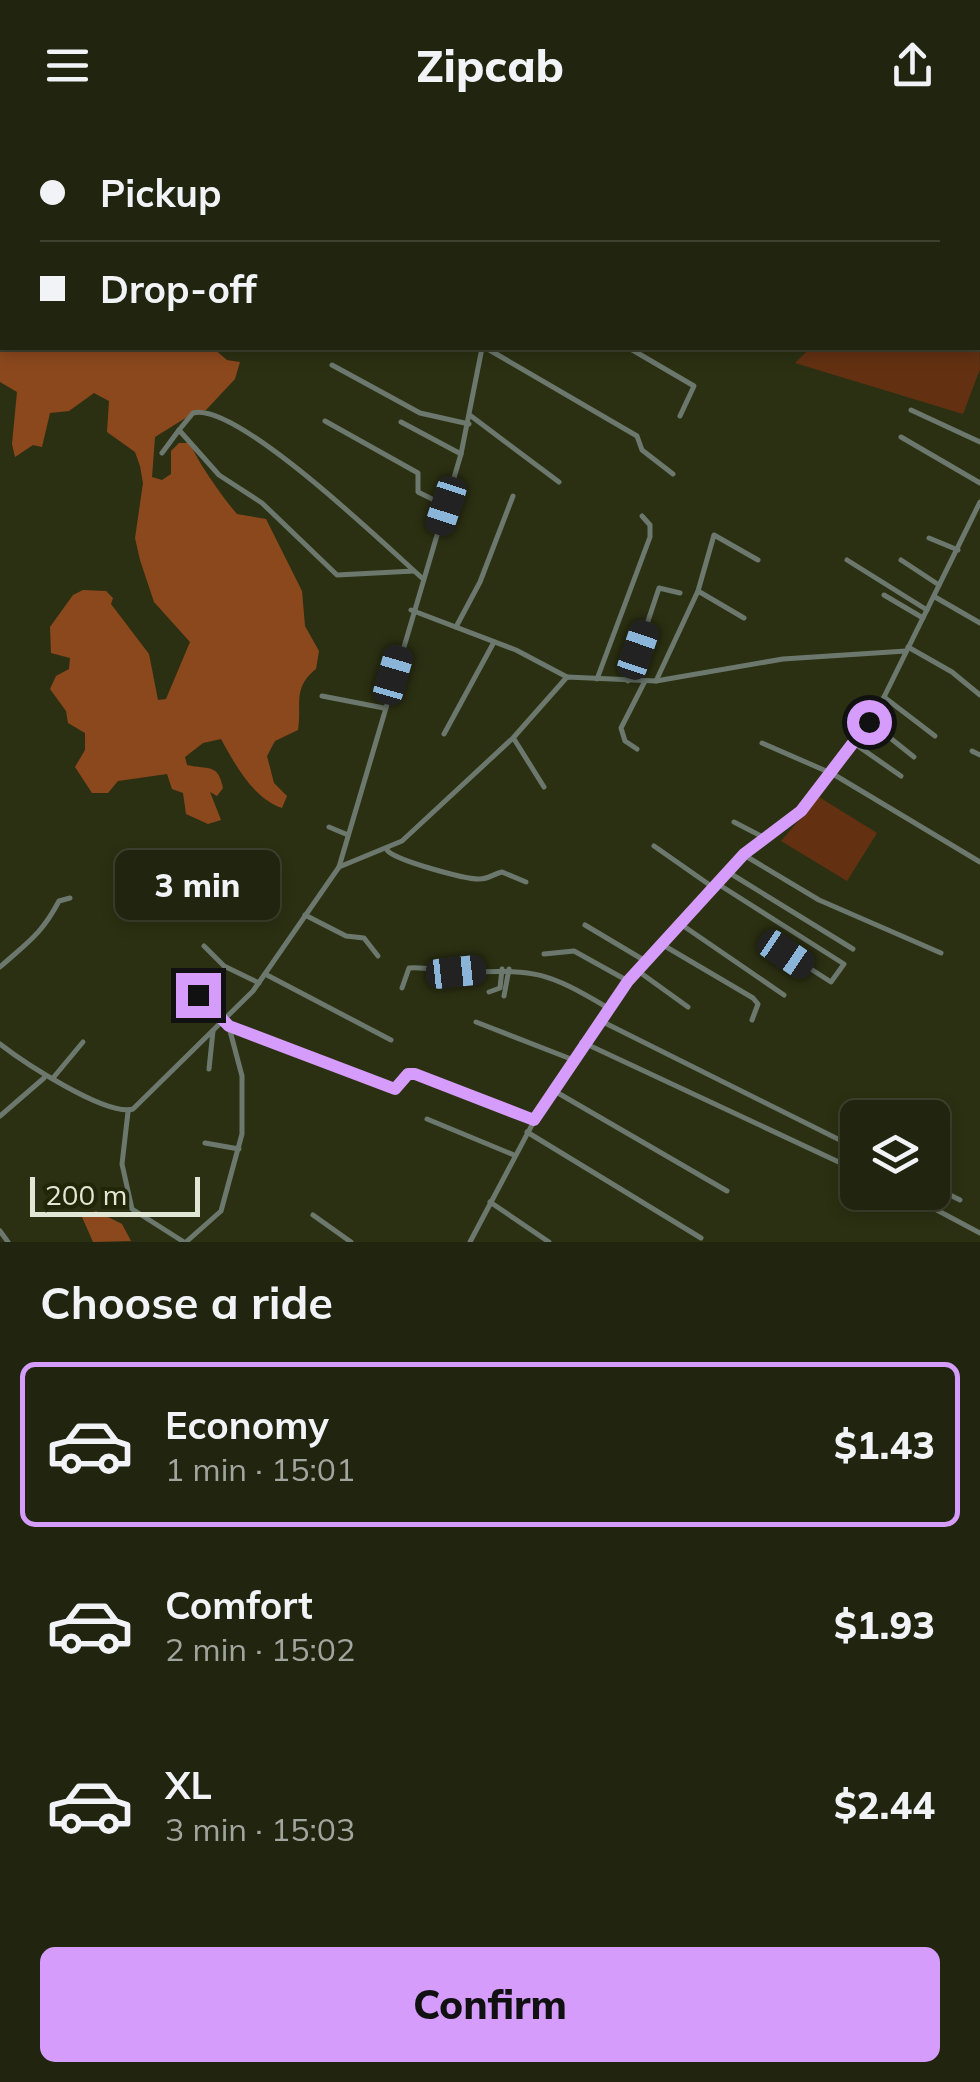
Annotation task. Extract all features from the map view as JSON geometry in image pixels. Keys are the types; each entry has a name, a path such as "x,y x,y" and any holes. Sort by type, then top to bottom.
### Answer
{"street":[{"path":"226,1024 242,1076 239,1149 221,1211 185,1242 132,1210 122,1164 128,1112 226,1024 338,867 461,454 484,350"},
{"path":"487,350 637,436 642,450 673,474"},
{"path":"632,350 694,386 680,416"},
{"path":"332,365 420,413 469,424"},
{"path":"162,453 193,413 206,410 244,430 422,578"},
{"path":"912,410 980,442"},
{"path":"471,416 558,482"},
{"path":"324,421 418,473 418,492 446,506"},
{"path":"402,422 461,454"},
{"path":"180,430 219,475 262,504 337,576 414,571"},
{"path":"900,437 980,483"},
{"path":"456,627 480,582 513,496"},
{"path":"470,1242 551,1089 628,981 744,854 801,811 856,744 884,697 980,502"},
{"path":"597,679 650,537 650,525 642,516"},
{"path":"656,681 698,590 714,535 758,560"},
{"path":"930,538 958,550"},
{"path":"847,560 926,610"},
{"path":"901,560 939,585"},
{"path":"628,680 659,588 680,593"},
{"path":"698,590 744,618"},
{"path":"884,595 922,618"},
{"path":"934,596 980,623"},
{"path":"412,610 568,677 656,681 783,659 907,649 980,695"},
{"path":"444,734 494,642"},
{"path":"338,867 387,850 513,738 568,677"},
{"path":"637,749 624,741 620,728 645,680"},
{"path":"322,696 384,708"},
{"path":"884,697 935,736"},
{"path":"869,722 914,757"},
{"path":"513,738 544,787"},
{"path":"762,744 833,774 980,862"},
{"path":"856,744 901,776"},
{"path":"972,751 980,756"},
{"path":"734,822 765,838"},
{"path":"328,827 348,835"},
{"path":"654,846 844,962 833,982 786,954"},
{"path":"387,850 398,860 465,876 483,879 502,872 526,882"},
{"path":"744,854 818,900 941,954"},
{"path":"728,872 854,949"},
{"path":"1,966 14,951 42,935 59,900 70,898"},
{"path":"306,915 368,941 378,956"},
{"path":"585,925 646,962"},
{"path":"682,925 784,995"},
{"path":"806,938 815,928"},
{"path":"663,945 753,998 758,1004 752,1020"},
{"path":"204,946 224,966 259,982"},
{"path":"544,954 574,950 628,981"},
{"path":"402,988 409,968 456,972 506,969 546,974 608,1008"},
{"path":"489,992 500,988 506,969"},
{"path":"504,996 506,969"},
{"path":"638,971 688,1007"},
{"path":"265,974 390,1040"},
{"path":"198,995 226,1024 395,1089 408,1074 415,1074 534,1120"},
{"path":"600,1020 840,1140"},
{"path":"476,1022 571,1059"},
{"path":"209,1069 213,1032"},
{"path":"0,1116 48,1078 83,1042"},
{"path":"582,1042 840,1163"},
{"path":"0,1044 48,1078 110,1108 128,1112"},
{"path":"551,1089 728,1191"},
{"path":"427,1119 514,1156"},
{"path":"527,1132 701,1238"},
{"path":"205,1143 239,1149"},
{"path":"950,1195 960,1200"},
{"path":"490,1202 549,1242"},
{"path":"937,1210 980,1233"},
{"path":"313,1215 351,1242"},
{"path":"0,1231 8,1242"}],"shaded area":[{"path":"0,350 215,350 227,360 240,362 235,379 206,410 192,414 155,437 152,477 162,480 171,474 171,451 179,443 190,443 237,514 266,519 302,591 305,626 319,651 316,669 301,690 298,730 275,741 267,756 274,783 287,796 282,808 254,789 221,739 203,743 185,757 187,765 211,769 221,780 223,788 217,796 210,792 221,820 208,824 186,814 183,793 172,789 167,774 118,781 108,793 92,793 75,767 85,750 85,733 68,723 66,711 50,689 56,676 69,669 70,658 51,653 50,627 73,595 83,590 106,591 113,598 111,604 149,654 158,700 166,699 190,642 154,602 135,538 143,483 140,466 135,452 107,432 109,401 94,393 69,411 50,413 42,447 33,445 15,457 12,444 17,392 0,382"},
{"path":"808,350 980,350 980,369 963,414 795,363"},
{"path":"819,797 877,833 847,881 781,841"},
{"path":"96,1211 122,1224 131,1241 93,1242 82,1217"}],"route":[{"path":"198,995 229,1026 395,1089 402,1085 404,1076 415,1074 534,1120 571,1059 628,981 744,854 801,811 856,744 869,722"}]}
